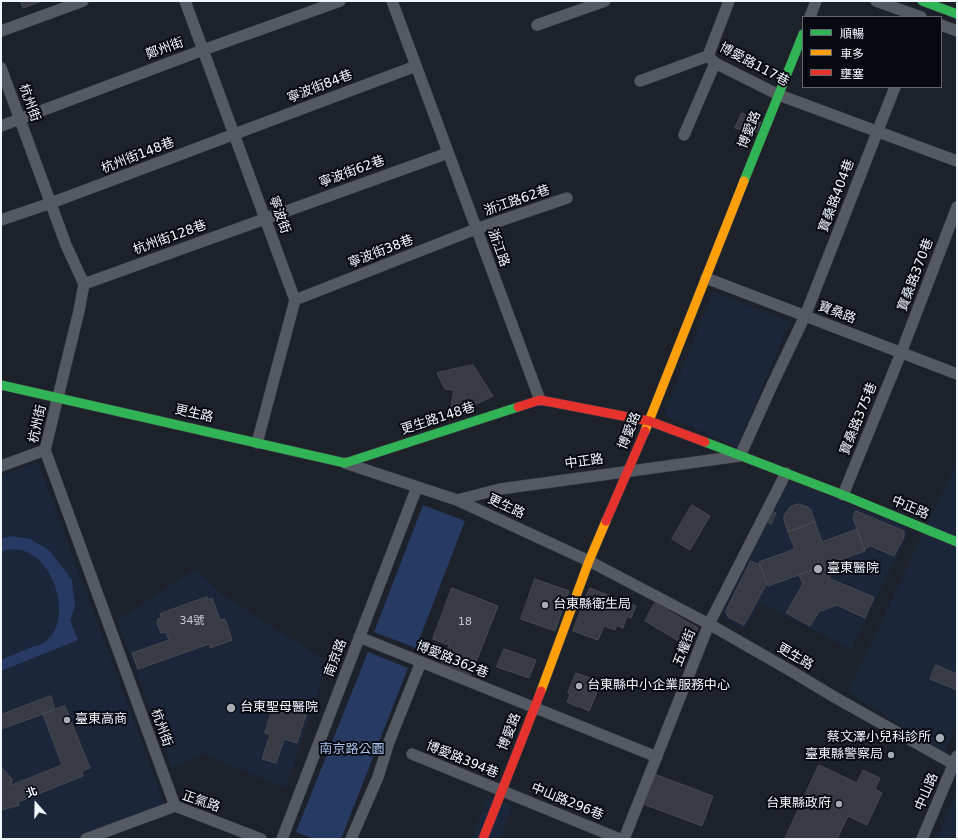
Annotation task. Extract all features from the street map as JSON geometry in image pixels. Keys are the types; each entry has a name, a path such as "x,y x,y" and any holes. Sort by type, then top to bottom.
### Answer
{"street":[{"path":"1,31 83,1"},
{"name":"寧波街","path":"185,1 295,300"},
{"name":"鄭州街","path":"1,126 203,50 340,1"},
{"name":"浙江路","path":"392,1 540,400"},
{"path":"537,25 605,1"},
{"path":"684,135 712,60 729,1"},
{"path":"810,16 816,1"},
{"path":"876,1 919,16"},
{"path":"922,16 928,2 957,14"},
{"path":"942,25 957,31"},
{"name":"博愛路","path":"483,839 535,708 589,561 649,422 802,37"},
{"path":"640,81 712,60"},
{"name":"博愛路117巷","path":"712,60 779,95 957,161"},
{"name":"寧波街84巷","path":"235,134 416,66"},
{"name":"杭州街","path":"1,68 66,245 84,284 79,311 45,450 175,806"},
{"name":"寶桑路404巷","path":"740,456 805,316 895,88"},
{"name":"杭州街148巷","path":"1,220 51,203 235,134"},
{"name":"寧波街62巷","path":"266,218 448,153"},
{"name":"浙江路62巷","path":"476,230 567,198"},
{"name":"寶桑路370巷","path":"901,354 957,207"},
{"name":"杭州街128巷","path":"84,284 266,218"},
{"name":"寧波街38巷","path":"295,300 476,230"},
{"name":"寶桑路","path":"706,278 901,354 957,374"},
{"path":"258,443 295,300"},
{"name":"寶桑路375巷","path":"843,495 901,354"},
{"name":"更生路","path":"1,385 345,463 458,500 589,561 709,624 836,698 956,762"},
{"path":"540,400 649,422"},
{"name":"更生路148巷","path":"345,463 540,400"},
{"name":"中正路","path":"649,422 843,495 957,542"},
{"path":"1,466 45,450"},
{"name":"中正路","path":"458,500 500,489 629,470 740,456"},
{"name":"五權街","path":"624,839 709,624 786,473"},
{"name":"南京路","path":"282,839 417,487"},
{"name":"博愛路362巷","path":"359,637 657,758"},
{"path":"351,839 378,777 389,742 421,662"},
{"name":"博愛路394巷","path":"412,754 502,791"},
{"name":"中山路","path":"922,839 956,762"},
{"name":"中山路296巷","path":"502,791 620,839"},
{"name":"正氣路","path":"86,839 175,806 261,839"}],"shaded area":[{"path":"713,292 790,322 737,447 664,415"},
{"name":"臺東高商","path":"38,462 165,805 73,839 1,839 1,476"},
{"path":"957,462 957,724 944,753 848,692"},
{"name":"臺東醫院","path":"792,482 905,526 907,536 851,650 760,602 745,629 726,620 723,612 785,487"},
{"name":"台東聖母醫院","path":"195,569 220,593 328,662 286,788 203,754 172,768 117,620"},
{"path":"957,790 957,839 937,839"},
{"path":"487,797 513,805 500,839 472,839"}],"green space":[{"path":"423,505 465,521 416,648 374,632"},
{"path":"10,536 30,539 49,550 72,580 75,607 70,620 78,640 1,671 1,660 44,643 54,631 59,616 58,599 53,581 44,566 32,555 18,549 1,552 1,539"},
{"name":"南京路公園","path":"368,652 408,668 341,839 314,839 296,832"}],"building":[{"path":"21,1 42,1 23,8"},
{"path":"742,113 761,122 757,132 735,128"},
{"path":"473,365 493,396 460,412 451,406 454,390 445,389 437,373"},
{"path":"799,504 808,507 811,510 815,522 788,532 784,515 790,507"},
{"path":"692,505 710,516 690,550 672,539"},
{"path":"763,507 776,513 771,524 758,518"},
{"path":"856,511 904,531 904,537 894,556 871,546 864,549 853,518"},
{"path":"815,522 822,542 857,529 865,551 768,586 759,562 795,549 788,532"},
{"path":"751,561 760,565 767,583 744,625 728,617 726,611"},
{"path":"825,566 830,579 874,597 865,618 837,605 821,611 820,610 810,626 786,613 803,584 799,575"},
{"name":"台東縣衛生局","path":"535,579 569,591 555,631 521,619"},
{"path":"452,588 498,606 470,677 441,666 449,645 433,639"},
{"path":"590,588 636,606 631,618 627,616 623,628 617,625 615,630 604,626 598,640 573,631"},
{"path":"207,597 208,600 212,598 220,620 225,619 232,640 210,648 209,644 138,669 132,653 169,640 166,632 161,633 157,623 158,619 161,618 160,614"},
{"path":"655,603 698,628 687,646 645,621"},
{"path":"504,649 536,660 529,678 497,667"},
{"path":"936,665 957,674 957,690 930,679"},
{"name":"台東縣中小企業服務中心","path":"576,673 590,678 578,707 567,702 570,694 568,693"},
{"path":"590,682 600,686 589,711 580,707"},
{"path":"51,696 55,710 1,729 1,715"},
{"path":"274,705 306,715 297,743 284,739 276,763 262,759 270,735 265,733"},
{"path":"65,706 90,768 82,771 83,776 18,802 19,805 2,810 1,765 12,779 12,783 9,786 62,765 43,714"},
{"name":"台東縣政府","path":"819,765 857,783 863,770 880,778 875,789 882,793 867,825 848,816 837,839 785,839"},
{"path":"654,774 713,796 702,826 643,804"}],"traffic: fast":[{"path":"922,1 957,14"},
{"path":"744,181 802,36"},
{"path":"1,385 345,463 518,407"},
{"path":"705,442 843,495 957,542"}],"traffic: slow":[{"path":"645,431 744,181"},
{"path":"541,691 589,561 606,521"}],"traffic: jam":[{"path":"518,407 540,400 649,421 705,442"},
{"path":"606,521 645,431"},
{"path":"483,839 541,691"}],"place":[{"name":"臺東醫院","path":"818,569"},
{"name":"台東縣衛生局","path":"545,605"},
{"name":"台東縣中小企業服務中心","path":"579,686"},
{"name":"台東聖母醫院","path":"231,708"},
{"name":"臺東高商","path":"67,720"},
{"name":"蔡文澤小兒科診所","path":"940,738"},
{"name":"臺東縣警察局","path":"891,755"},
{"name":"台東縣政府","path":"839,804"}]}
